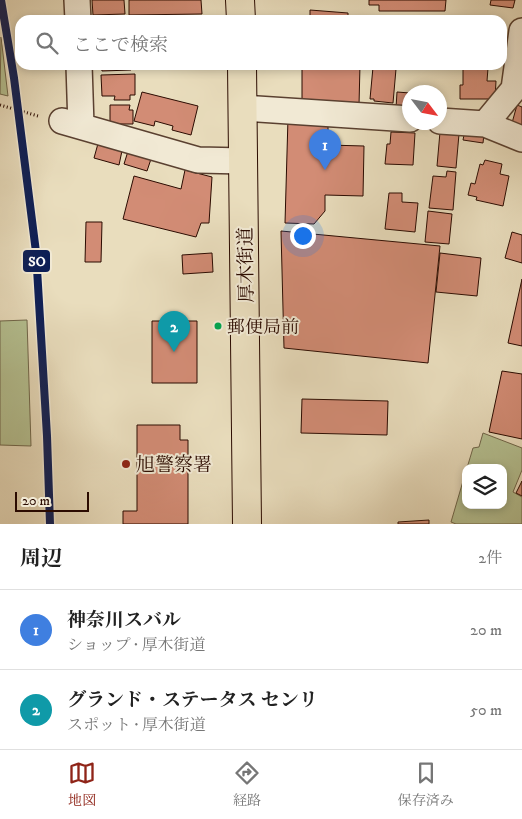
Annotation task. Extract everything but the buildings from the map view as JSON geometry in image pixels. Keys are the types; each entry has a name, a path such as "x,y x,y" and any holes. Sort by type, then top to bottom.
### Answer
{"main road":[{"path":"240,0 241,15"},
{"name":"厚木街道","path":"242,70 248,524"}],"street":[{"path":"77,0 78,15"},
{"path":"485,124 514,89 522,31"},
{"path":"78,70 72,124 198,160 244,161"},
{"path":"243,108 402,118"},
{"path":"447,121 485,124 522,139"}],"path":[{"path":"0,105 72,124"}],"green space":[{"path":"1,37 8,96 0,94"},
{"path":"27,320 31,446 0,445 0,321"},
{"path":"483,433 522,448 522,470 513,492 522,497 522,524 456,524 451,522 462,485 462,509 507,509 507,464 468,464 473,448 479,447"}],"transit line":[{"name":"SO","path":"1,0 14,78 36,252 47,436 50,524"}],"place":[{"name":"神奈川スバル","path":"325,170"},
{"name":"郵便局前","path":"218,326"},
{"name":"グランド・ステータス センリ","path":"174,352"},
{"name":"旭警察署","path":"126,464"}]}
